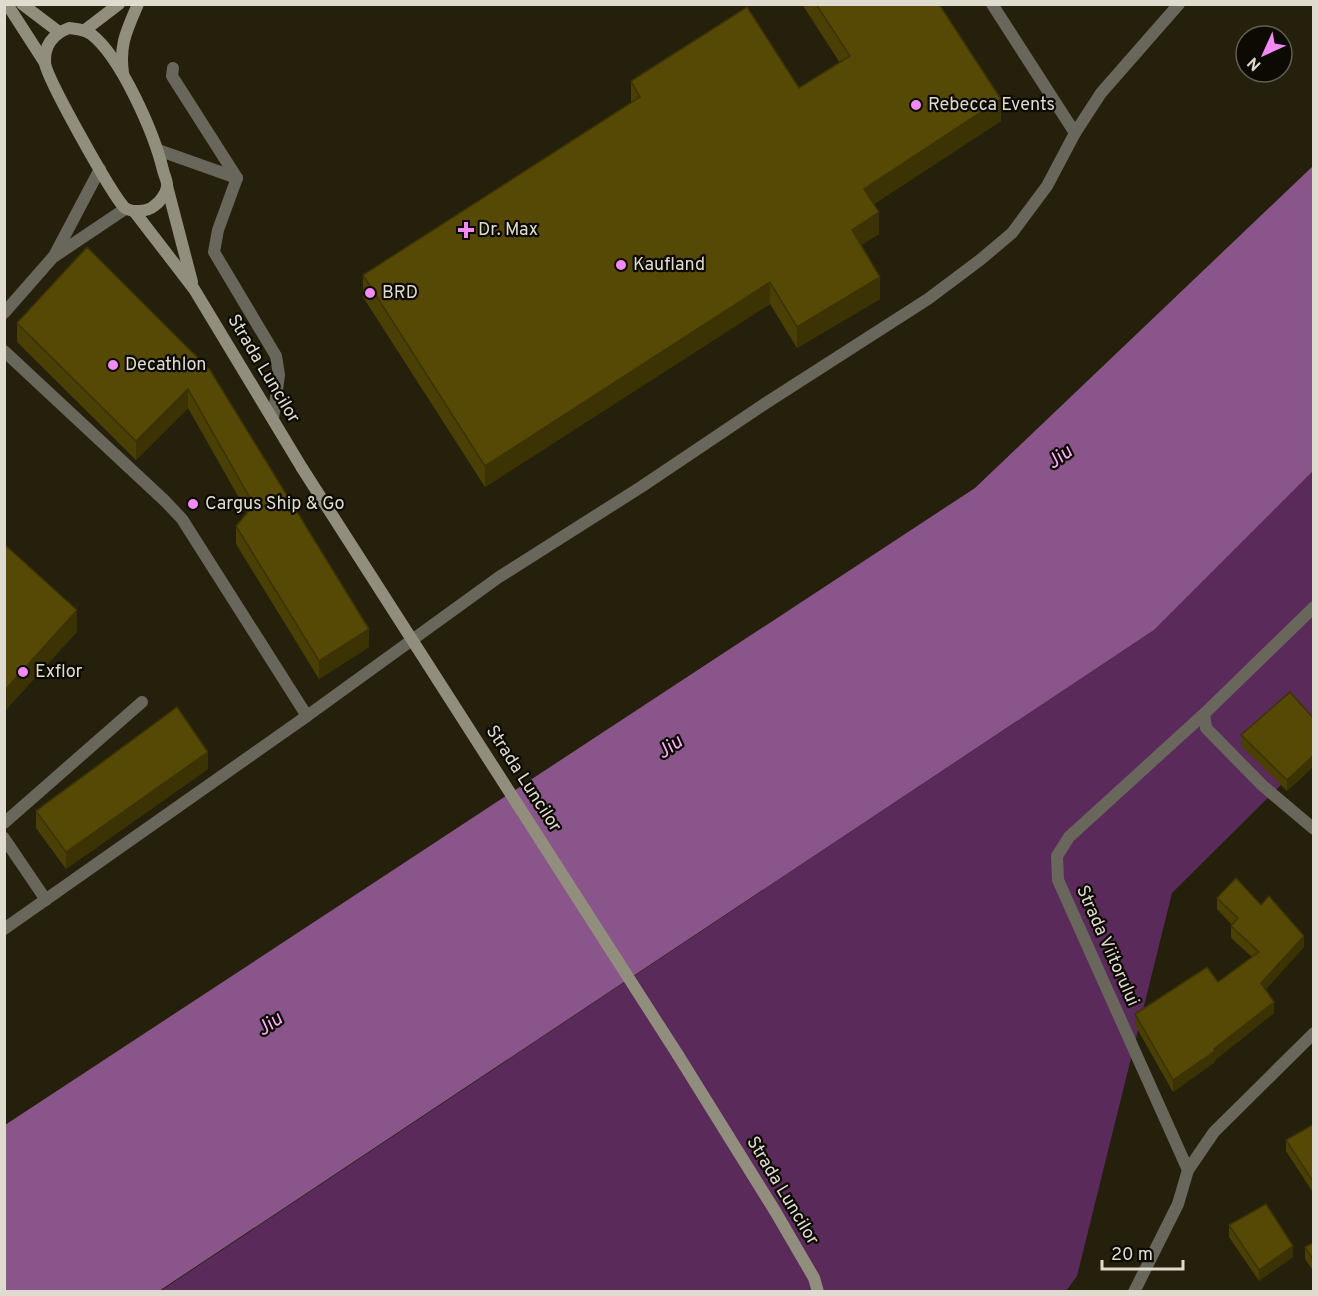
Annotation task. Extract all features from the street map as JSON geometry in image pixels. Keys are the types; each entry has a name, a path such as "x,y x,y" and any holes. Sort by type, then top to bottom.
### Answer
{"main road":[{"path":"7,4 45,63"},
{"path":"22,4 59,32"},
{"path":"85,30 119,4"},
{"path":"124,77 122,41 138,4"},
{"path":"45,63 49,42 59,32 69,28 85,30 92,34 107,51 124,77"},
{"name":"Strada Luncilor","path":"45,63 53,85 100,169 194,289 302,468 678,1055 775,1211 814,1278 818,1292"},
{"name":"Strada Luncilor","path":"124,77 158,150 194,289"},
{"path":"130,210 144,211 154,207 163,196 167,186"}],"street":[{"path":"992,4 1075,133"},
{"path":"4,929 307,716 499,577 928,299 980,260 1012,232 1047,186 1075,133 1101,93 1179,4"},
{"path":"172,68 172,76 237,178"},
{"path":"158,150 237,178"},
{"path":"4,313 54,256 100,169"},
{"path":"237,178 218,230 214,252 276,356 279,375 273,419"},
{"path":"54,256 130,210"},
{"path":"4,351 182,519 307,716"},
{"name":"Strada Viitorului","path":"1188,1170 1058,880 1057,856 1069,837 1204,714 1314,606"},
{"path":"4,823 142,702"},
{"path":"1204,714 1206,728 1263,786 1314,829"},
{"path":"4,838 46,900"},
{"path":"1134,1292 1178,1204 1188,1170 1214,1132 1314,1033"}],"shaded area":[{"path":"1313,471 1313,753 1172,893 1077,1276 1066,1291 159,1292 1154,630"}],"water":[{"name":"Jiu","path":"1313,166 1313,471 1154,630 159,1291 5,1292 5,1125 975,488"}],"building":[{"name":"Kaufland","path":"816,4 939,4 1001,99 864,189 879,212 852,230 880,277 797,327 770,282 485,466 363,275 640,97 631,81 747,7 799,88 850,56"},
{"path":"87,247 210,370 369,629 319,661 236,526 254,505 188,389 136,441 17,323"},
{"name":"Exflor","path":"4,544 77,610 4,691"},
{"path":"1290,692 1314,719 1314,755 1287,780 1241,735"},
{"path":"177,707 208,752 66,852 36,811"},
{"path":"1236,878 1261,905 1269,896 1304,936 1261,983 1274,1002 1214,1049 1215,1051 1173,1080 1135,1014 1207,967 1218,982 1259,952 1231,926 1238,918 1217,898"},
{"path":"1314,1124 1314,1183 1286,1140"},
{"path":"1266,1204 1293,1246 1259,1270 1229,1225"},
{"path":"1314,1242 1314,1261 1305,1247"}],"place":[{"name":"Rebecca Events","path":"916,105"},
{"name":"Dr. Max","path":"466,230"},
{"name":"Kaufland","path":"621,265"},
{"name":"BRD","path":"370,293"},
{"name":"Decathlon","path":"113,365"},
{"name":"Cargus Ship & Go","path":"193,504"},
{"name":"Exflor","path":"23,672"}]}
